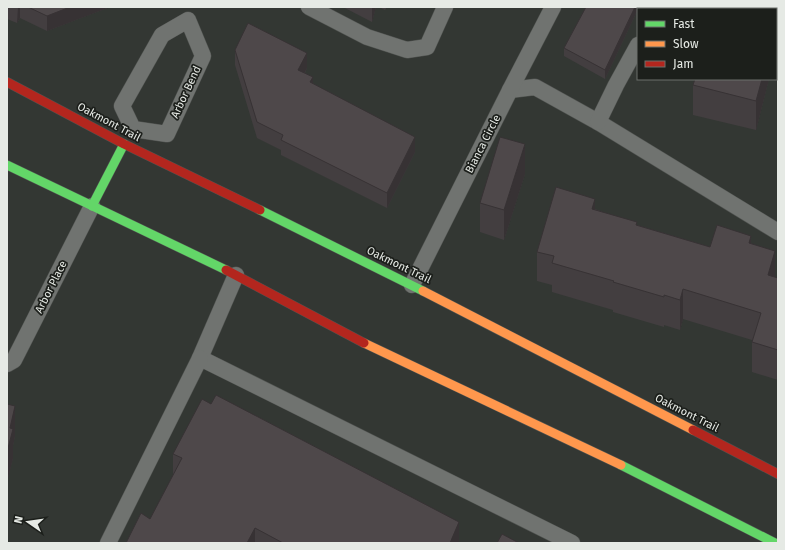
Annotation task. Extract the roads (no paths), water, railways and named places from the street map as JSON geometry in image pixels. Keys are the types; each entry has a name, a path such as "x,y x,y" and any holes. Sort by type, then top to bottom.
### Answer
{"street":[{"name":"Oakmont Trail","path":"7,82 124,144 412,284 778,474"},
{"path":"92,206 124,144"},
{"path":"7,166 236,275 385,354 624,467 775,543"}],"lane":[{"path":"309,7 367,37 407,50 427,47 445,7"},
{"name":"Bianca Circle","path":"412,284 553,7"},
{"name":"Arbor Bend","path":"190,13 203,56 166,134 133,129 122,106 162,35 190,13"},
{"path":"598,122 616,85 637,48"},
{"path":"510,90 535,87 598,122 778,232"},
{"path":"124,144 133,129"},
{"name":"Arbor Place","path":"7,364 14,360 92,206"},
{"path":"108,543 200,358 236,275"},
{"path":"200,358 572,543"}]}
